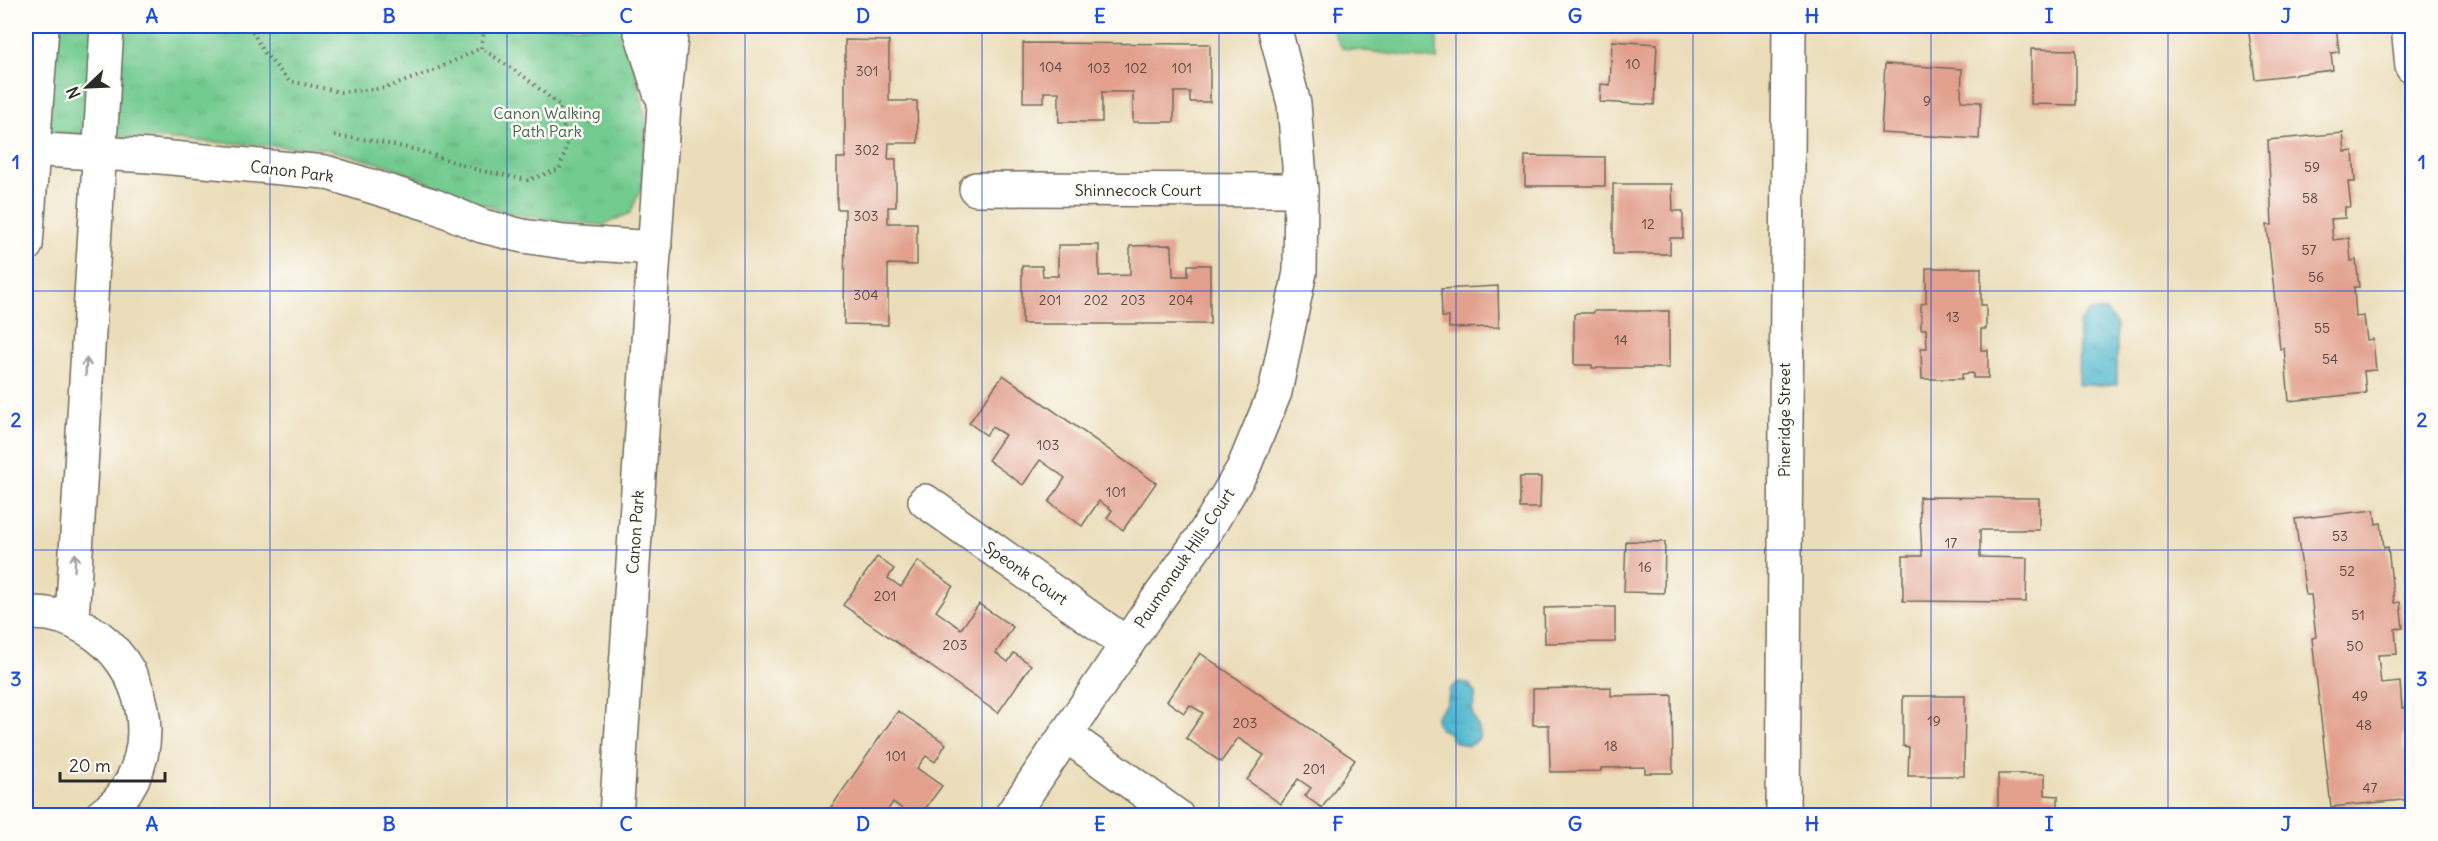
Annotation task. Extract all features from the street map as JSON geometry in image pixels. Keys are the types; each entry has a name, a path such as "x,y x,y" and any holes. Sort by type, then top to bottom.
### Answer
{"street":[{"path":"26,245 29,149 42,26"},
{"path":"72,620 107,26"},
{"path":"639,26 664,105"},
{"name":"Canon Park","path":"616,816 664,105 672,26"},
{"name":"Paumonauk Hills Court","path":"1011,816 1203,536 1243,469 1275,392 1300,272 1301,190 1294,104 1274,26"},
{"name":"Pineridge Street","path":"1783,816 1789,26"},
{"path":"2409,26 2412,67"},
{"name":"Canon Park","path":"29,149 325,172 435,206 482,226 523,236 564,242 655,248"},
{"name":"Shinnecock Court","path":"976,189 1301,190"},
{"name":"Speonk Court","path":"925,501 1127,644"},
{"path":"26,614 37,613 72,620 103,639 127,665 141,698 145,734 137,769 119,800 101,816"},
{"path":"1066,735 1177,816"}],"path":[{"path":"250,26 262,50 289,81 341,92 386,88 433,71 481,48"},
{"path":"481,48 485,26"},
{"path":"326,135 370,140 417,150 478,170 528,180 560,169 567,143 559,105 526,78 481,48"}],"green space":[{"name":"Canon Walking Path Park","path":"26,26 626,26 646,120 642,187 630,213 603,225 542,219 505,212 460,196 393,167 326,149 26,131"},
{"path":"1330,26 1437,26 1437,60 1342,48"}],"water":[{"path":"2090,311 2106,311 2117,325 2117,385 2078,385 2079,324"},
{"path":"1459,682 1468,683 1476,694 1472,712 1480,735 1474,743 1467,746 1453,741 1449,733 1439,728 1436,718 1447,703 1451,688"}],"building":[{"path":"2248,26 2336,26 2339,52 2331,53 2333,70 2255,79"},
{"path":"845,40 889,41 889,101 917,101 918,143 889,143 888,159 896,159 896,207 888,207 888,223 917,223 917,265 888,264 888,325 844,324 845,209 837,209 837,158 845,158"},
{"path":"1612,41 1657,44 1654,105 1600,102 1601,84 1610,85"},
{"path":"1023,43 1210,44 1210,102 1190,102 1190,92 1174,92 1174,122 1133,122 1133,92 1102,92 1102,122 1059,122 1059,92 1044,92 1044,102 1023,102"},
{"path":"2031,49 2076,50 2076,105 2031,104"},
{"path":"1885,64 1962,69 1961,101 1981,102 1979,139 1881,133"},
{"path":"2343,133 2345,152 2353,151 2355,182 2348,182 2351,207 2345,207 2345,218 2331,219 2333,240 2349,238 2351,261 2356,260 2359,287 2354,287 2356,317 2364,316 2367,340 2373,339 2376,370 2364,371 2366,393 2289,401 2284,348 2280,349 2267,225 2272,225 2268,140"},
{"path":"1525,156 1605,157 1605,186 1525,186"},
{"path":"1613,184 1672,184 1673,211 1683,211 1683,238 1670,238 1670,254 1613,254"},
{"path":"1058,245 1099,245 1099,276 1130,275 1130,246 1172,245 1173,276 1188,276 1188,265 1210,265 1210,324 1022,324 1022,266 1042,266 1043,276 1058,276"},
{"path":"1926,268 1981,268 1981,305 1986,305 1986,329 1981,329 1981,350 1988,350 1988,378 1973,378 1973,373 1962,374 1962,379 1922,379 1921,348 1927,348 1926,329 1921,329 1921,304 1926,303"},
{"path":"1498,286 1499,327 1449,328 1449,317 1442,317 1441,289"},
{"path":"1593,311 1669,311 1669,368 1592,368 1592,365 1574,365 1574,315 1593,313"},
{"path":"1003,375 1156,483 1123,530 1107,518 1112,510 1099,501 1082,526 1049,502 1065,478 1040,460 1023,485 988,460 1005,435 992,427 986,435 969,423"},
{"path":"1520,477 1541,477 1540,508 1520,508"},
{"path":"1919,497 2039,498 2039,530 1980,530 1980,557 2027,558 2026,602 1903,601 1903,556 1922,556"},
{"path":"2374,510 2376,524 2381,523 2384,548 2388,547 2394,603 2400,602 2403,628 2395,629 2397,654 2378,655 2381,684 2400,682 2402,708 2406,707 2409,734 2403,735 2404,750 2412,749 2412,776 2410,776 2412,799 2331,807 2312,638 2316,637 2311,595 2306,595 2295,519"},
{"path":"1626,541 1665,542 1664,593 1624,592"},
{"path":"877,557 894,569 888,578 901,587 918,561 953,586 936,611 961,629 979,604 1013,627 996,653 1008,662 1014,653 1031,665 998,713 843,605"},
{"path":"1615,607 1615,642 1545,643 1544,608"},
{"path":"1200,653 1355,760 1322,808 1305,796 1311,788 1298,779 1281,804 1247,780 1264,755 1238,738 1221,762 1186,738 1203,713 1190,705 1184,713 1167,701"},
{"path":"1611,687 1611,696 1672,695 1673,773 1645,773 1645,767 1550,772 1549,725 1533,725 1533,689"},
{"path":"1903,696 1965,696 1964,776 1908,776 1909,747 1903,746"},
{"path":"898,711 946,744 935,762 926,756 917,768 942,786 921,816 912,816 893,802 884,816 825,816"},
{"path":"1998,774 2045,774 2045,795 2058,796 2058,809 2045,808 2045,812 1998,812"}]}
